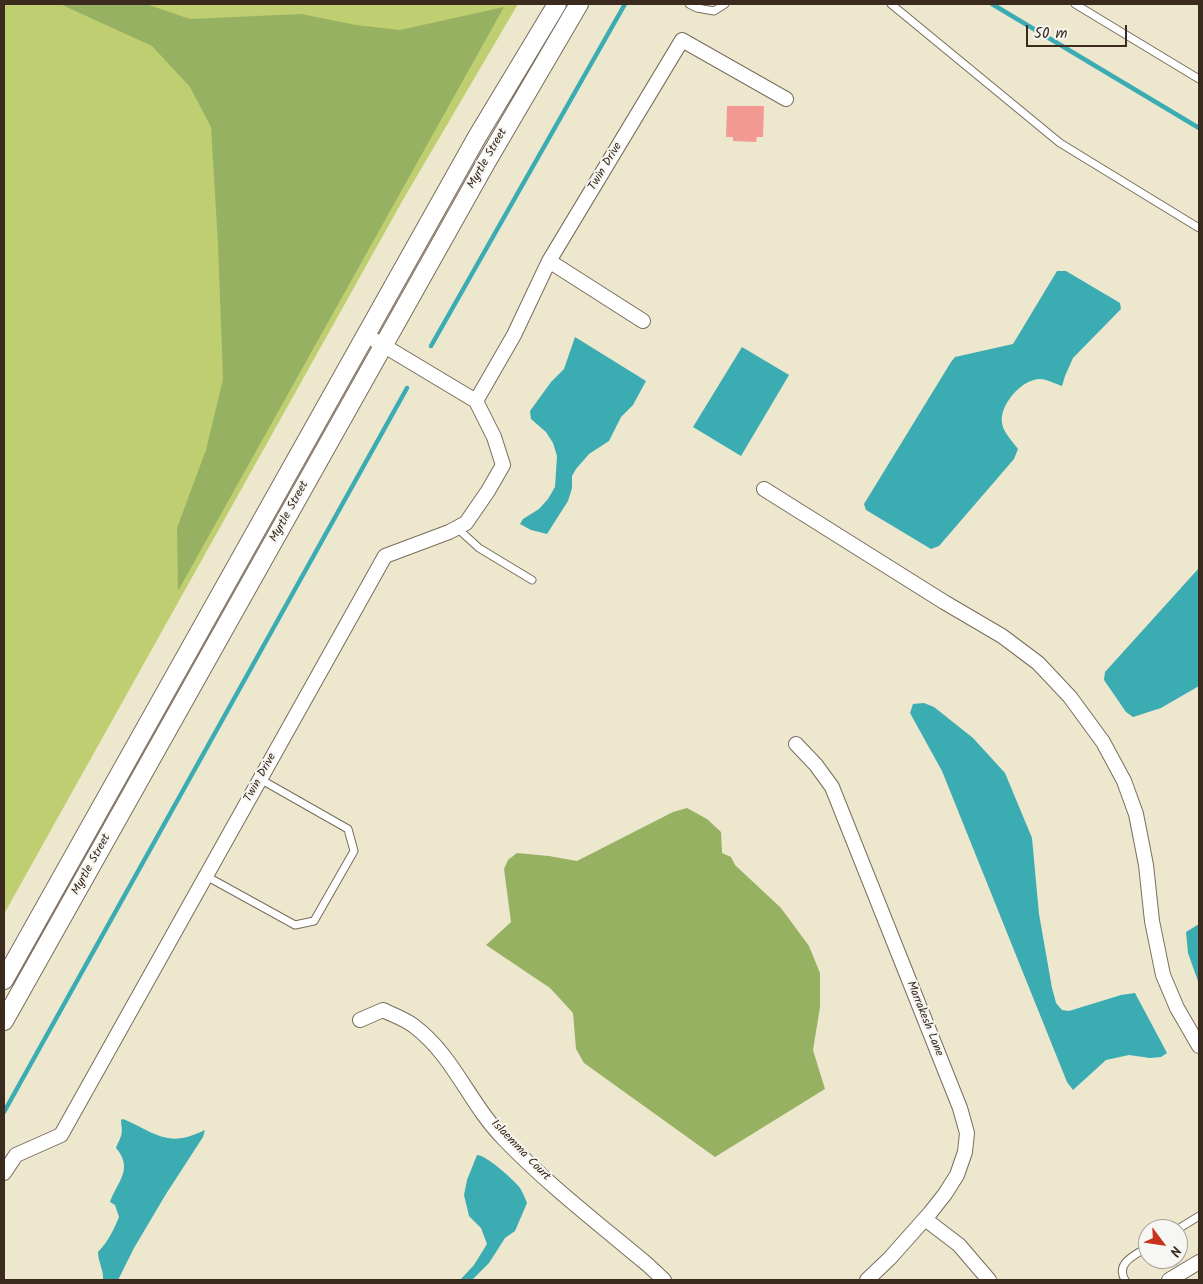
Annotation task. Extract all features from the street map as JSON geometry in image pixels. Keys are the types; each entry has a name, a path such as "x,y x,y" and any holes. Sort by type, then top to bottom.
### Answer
{"street":[{"name":"Myrtle Street","path":"4,980 477,137 556,4"},
{"name":"Myrtle Street","path":"4,1021 487,161 579,4"},
{"name":"Twin Drive","path":"4,1174 16,1155 61,1134 386,556 466,523 488,491 503,465 494,437 476,401 514,335 549,262 682,40 786,99"},
{"path":"549,262 643,321"},
{"path":"366,335 476,401"},
{"path":"764,489 1002,636 1038,664 1070,697 1103,742 1124,781 1136,814 1146,865 1152,921 1164,975 1177,1008 1199,1046"},
{"name":"Marrakesh Lane","path":"796,744 816,765 832,788 960,1108 967,1133 965,1152 957,1175 945,1194 890,1258 866,1280"},
{"name":"Islaemma Court","path":"360,1020 383,1010 412,1024 446,1058 501,1136 533,1168 664,1280"},
{"path":"925,1219 959,1245 989,1280"},
{"path":"1169,1280 1199,1262"}],"lane":[{"path":"689,4 696,8 714,11 725,4"},
{"path":"891,4 1060,143 1199,228"},
{"path":"1075,4 1199,79"},
{"path":"456,528 480,548 532,580"},
{"path":"206,876 295,925 314,921 354,851 348,829 260,779"},
{"path":"1188,1223 1199,1216"},
{"path":"1125,1280 1121,1274 1123,1265 1138,1253"}],"green space":[{"path":"4,4 518,4 404,198 4,914"},
{"path":"60,4 146,4 190,19 301,14 356,25 400,30 504,7 178,591 177,528 206,450 223,379 211,127 190,87 152,46"},
{"path":"687,808 707,819 721,832 722,853 731,857 735,865 781,908 809,946 820,973 820,1007 813,1050 825,1089 715,1157 584,1063 576,1049 573,1013 550,988 486,945 511,922 504,869 508,860 517,853 577,861 673,812"}],"water":[{"path":"1057,271 1066,271 1120,303 1121,309 1073,358 1062,386 1042,379 1033,380 1019,388 1008,401 1002,416 1002,423 1006,433 1018,449 1014,459 939,546 931,549 866,510 864,504 951,362 955,357 1013,344"},
{"path":"575,337 646,381 633,405 621,417 609,441 589,454 576,469 572,476 572,488 568,501 547,534 531,530 520,524 523,519 539,509 555,487 557,456 553,443 546,432 531,419 530,411 551,382 564,369"},
{"path":"742,347 789,375 741,456 693,427"},
{"path":"1199,568 1199,686 1161,708 1133,717 1126,712 1104,680 1105,672"},
{"path":"924,703 934,707 973,738 1005,773 1032,838 1039,914 1056,1003 1062,1010 1069,1011 1121,995 1135,993 1167,1053 1161,1057 1150,1058 1129,1055 1106,1060 1073,1090 1067,1082 942,771 910,713 913,704"},
{"path":"1199,924 1199,984 1188,953 1186,932"},
{"path":"123,1119 166,1138 185,1137 205,1130 203,1137 134,1248 118,1280 103,1280 98,1252 108,1240 119,1217 115,1205 110,1202 124,1169 124,1162 116,1148 122,1134 121,1120"},
{"path":"477,1155 493,1163 512,1179 520,1188 527,1203 515,1231 505,1238 489,1263 472,1280 460,1280 474,1265 487,1244 481,1228 469,1216 464,1195 467,1180"}],"building":[{"path":"727,106 764,106 763,137 757,137 756,142 733,141 733,137 726,137"}],"waterway":[{"path":"431,346 625,4"},
{"path":"992,4 1199,128"},
{"path":"4,1112 407,388"}]}
